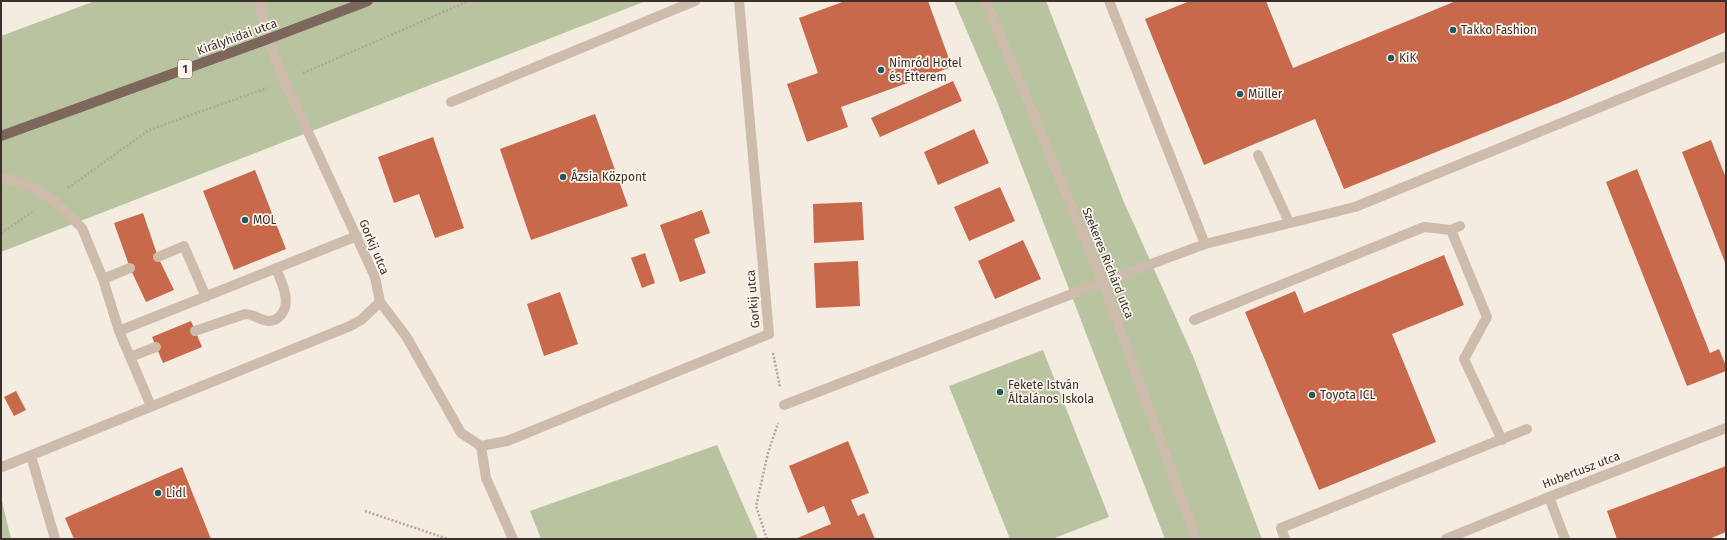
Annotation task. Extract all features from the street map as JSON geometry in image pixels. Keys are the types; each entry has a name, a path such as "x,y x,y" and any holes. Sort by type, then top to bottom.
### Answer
{"main road":[{"name":"Királyhidai utca","path":"1,136 368,1"}],"street":[{"name":"Gorkij utca","path":"259,1 268,39 285,82 375,277 380,302 406,336 461,434 481,446 507,441 769,334 739,1"},
{"path":"451,102 696,1"},
{"name":"Szekeres Richárd utca","path":"986,1 1103,282 1196,539"},
{"path":"1109,1 1205,244"},
{"path":"784,406 1205,244 1289,222 1355,207 1726,56"},
{"path":"1258,155 1289,222"},
{"path":"1,178 17,181 32,187 52,199 82,228 103,279 119,332 151,406"},
{"path":"1194,320 1424,227 1456,228 1487,317 1464,359 1502,440"},
{"path":"119,332 357,236"},
{"path":"158,257 184,246 206,297"},
{"path":"103,279 130,268"},
{"path":"195,331 245,314 250,314 268,321 278,318 284,310 286,298 276,268"},
{"path":"2,467 350,326 361,320 380,302"},
{"path":"130,357 156,347"},
{"name":"Hubertusz utca","path":"1446,539 1726,428"},
{"path":"1285,539 1281,528 1527,429"},
{"path":"481,446 486,478 513,539"},
{"path":"31,456 55,539"},
{"path":"1549,497 1565,539"}],"path":[{"path":"1,233 52,199 149,130 285,82 312,68 469,1"},
{"path":"767,539 756,506 768,452 784,406 769,334"},
{"path":"365,511 448,539"}],"green space":[{"path":"95,1 646,1 1,252 1,36"},
{"path":"954,1 1046,1 1123,200 1193,356 1262,539 1165,539 996,99"},
{"path":"1043,350 1109,517 1052,539 1010,539 949,386"},
{"path":"717,445 758,539 541,539 530,511"},
{"path":"1,497 11,539 1,539"}],"building":[{"name":"Nimród Hotel és Étterem","path":"845,1 928,1 952,67 841,107 848,127 807,142 787,84 818,73 799,18"},
{"path":"1190,1 1266,1 1293,68 1456,1 1726,1 1726,32 1561,102 1344,189 1315,119 1204,165 1145,19"},
{"path":"953,81 962,101 880,137 871,118"},
{"name":"Ázsia Központ","path":"595,114 628,206 531,240 500,149"},
{"path":"974,129 989,163 938,185 924,152"},
{"path":"433,137 464,228 435,238 419,194 394,203 378,157"},
{"path":"1711,140 1726,178 1726,265 1682,152"},
{"path":"1637,169 1710,353 1719,349 1726,366 1726,371 1687,386 1606,182"},
{"name":"MOL","path":"255,170 286,249 234,270 203,191"},
{"path":"1000,187 1015,221 969,241 954,207"},
{"path":"862,202 864,240 814,243 813,204"},
{"path":"702,210 710,233 694,239 706,273 680,282 660,225"},
{"path":"143,213 158,257 174,290 146,302 130,268 114,223"},
{"path":"1023,240 1041,279 995,299 978,261"},
{"path":"645,253 655,283 642,288 631,258"},
{"path":"1444,255 1464,305 1392,334 1436,442 1319,490 1245,312 1295,291 1304,313"},
{"path":"858,261 860,306 816,308 814,263"},
{"path":"560,292 578,344 544,356 527,304"},
{"path":"191,321 202,347 163,363 152,337"},
{"path":"16,391 26,410 14,416 4,397"},
{"path":"848,441 869,493 851,500 858,516 864,513 875,539 795,539 831,524 824,506 808,513 789,466"},
{"path":"1726,466 1726,532 1709,539 1617,539 1607,511"},
{"name":"Lidl","path":"182,467 211,539 74,539 65,518"}],"place":[{"name":"Takko Fashion","path":"1453,30"},
{"name":"KiK","path":"1391,58"},
{"name":"Nimród Hotel és Étterem","path":"881,70"},
{"name":"Müller","path":"1240,94"},
{"name":"Ázsia Központ","path":"563,177"},
{"name":"MOL","path":"245,220"},
{"name":"Fekete István Általános Iskola","path":"1000,392"},
{"name":"Toyota ICL","path":"1312,395"},
{"name":"Lidl","path":"158,493"}]}
